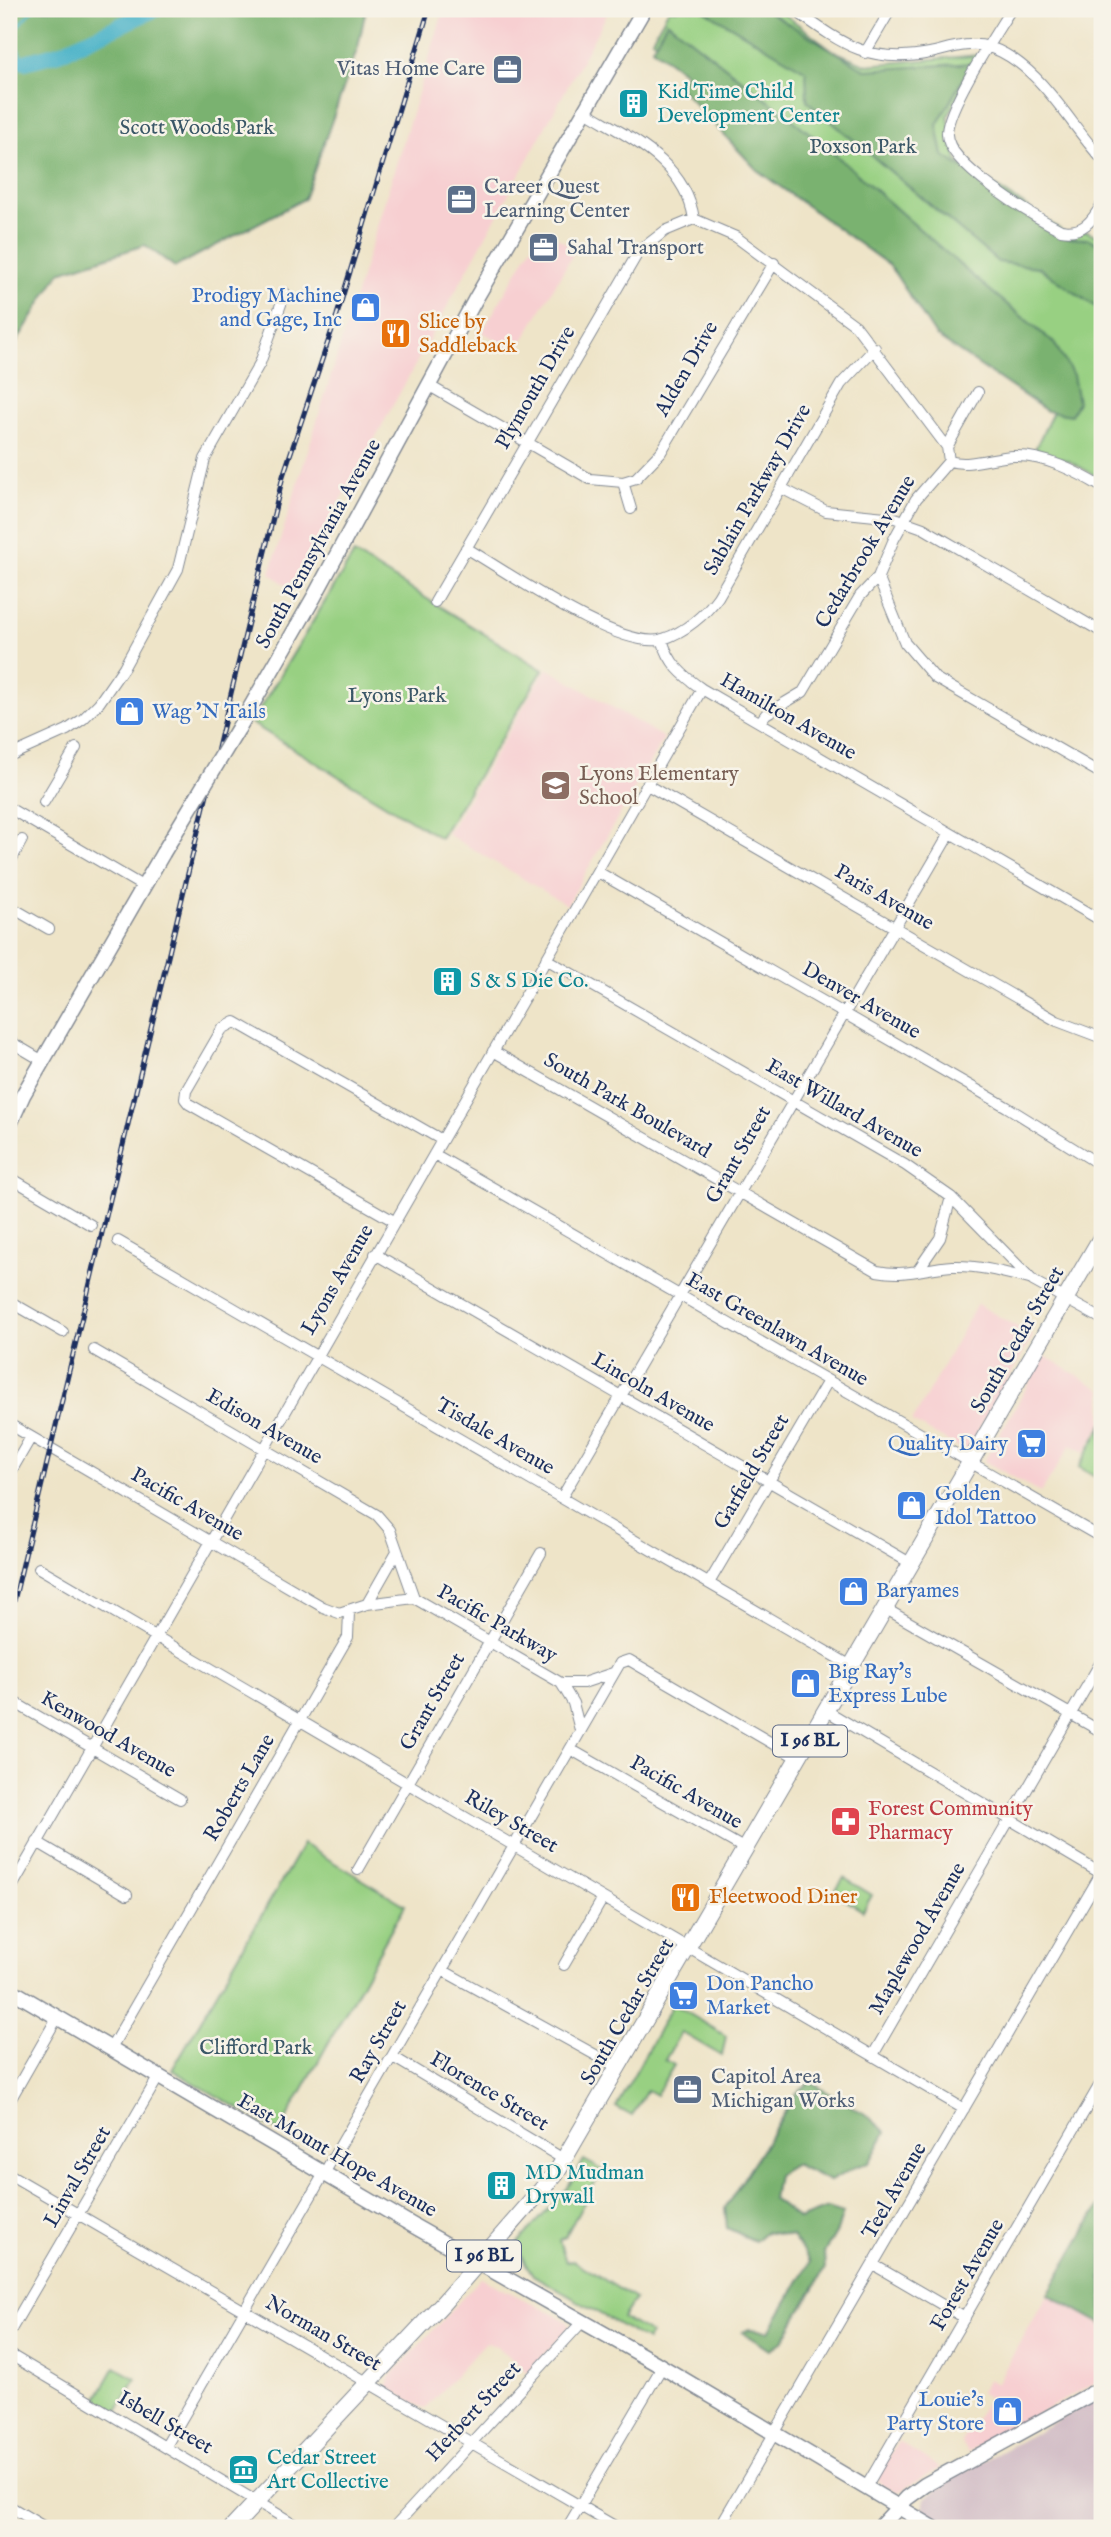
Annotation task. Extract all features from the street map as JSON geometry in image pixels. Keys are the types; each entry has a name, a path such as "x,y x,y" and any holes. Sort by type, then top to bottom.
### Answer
{"main road":[{"name":"South Cedar Street","path":"232,2528 479,2262 538,2196 565,2160 1102,1237"}],"street":[{"name":"South Pennsylvania Avenue","path":"9,1116 314,597 428,385 644,9"},
{"path":"793,9 830,36 866,53 898,57 964,46 989,47 1041,84 1102,159"},
{"path":"866,53 891,9"},
{"path":"1011,9 954,110 947,133 948,143 963,163 1045,222 1073,232 1086,226 1102,204"},
{"path":"585,111 663,160 685,189 695,219 736,237 832,305 875,348 947,447 949,461 970,463 1018,456 1064,467 1101,483"},
{"name":"Plymouth Drive","path":"435,602 639,251 658,235 695,219"},
{"name":"Alden Drive","path":"623,482 644,472 661,452 774,263"},
{"path":"9,756 67,730 83,719 99,703 130,657 178,569 205,458 260,363 285,293"},
{"name":"Sablain Parkway Drive","path":"662,639 691,625 711,607 841,384 875,348"},
{"path":"428,385 590,479 623,482 631,509"},
{"path":"947,447 978,392"},
{"name":"Cedarbrook Avenue","path":"760,722 766,714 803,692 860,596 878,576 916,499 949,461"},
{"path":"781,488 826,511 904,520 923,528 1102,632"},
{"path":"466,548 604,628 629,637 662,639"},
{"path":"878,576 905,643 935,678 1102,774"},
{"name":"Hamilton Avenue","path":"662,639 666,654 675,668 702,689 1102,921"},
{"name":"Lyons Avenue","path":"9,1892 394,1221 649,786 702,689"},
{"path":"44,802 76,748"},
{"name":"Paris Avenue","path":"649,786 1057,1021 1102,1038"},
{"path":"9,808 144,887"},
{"name":"Grant Street","path":"562,1497 950,833"},
{"path":"9,864 22,840"},
{"name":"Denver Avenue","path":"598,872 844,1013 1102,1166"},
{"path":"9,906 49,929"},
{"name":"East Willard Avenue","path":"547,959 905,1165 951,1197 1033,1281 1102,1319"},
{"path":"394,1221 185,1099 186,1091 228,1024 235,1022 442,1140"},
{"path":"9,1041 43,1061"},
{"name":"South Park Boulevard","path":"493,1051 877,1271 899,1275 918,1270 972,1266 1033,1281"},
{"name":"South Pennsylvania Avenue","path":"9,1126 23,1095"},
{"name":"East Greenlawn Avenue","path":"434,1154 1102,1538"},
{"path":"9,1177 92,1225"},
{"path":"918,1270 940,1238 951,1197"},
{"name":"Tisdale Avenue","path":"118,1241 852,1667"},
{"name":"Lincoln Avenue","path":"375,1254 912,1564"},
{"path":"9,1301 63,1332"},
{"name":"Edison Avenue","path":"94,1350 377,1515 390,1530 396,1553"},
{"name":"Garfield Street","path":"709,1583 828,1381"},
{"name":"Pacific Avenue","path":"9,1424 323,1607 349,1612"},
{"path":"9,1475 31,1437"},
{"path":"349,1612 367,1604 396,1553"},
{"name":"Pacific Parkway","path":"396,1553 414,1598"},
{"name":"Grant Street","path":"358,1870 541,1553"},
{"name":"Riley Street","path":"39,1568 964,2109"},
{"name":"Pacific Parkway","path":"367,1604 414,1598 561,1683 583,1684 614,1673"},
{"path":"886,1609 1102,1732"},
{"name":"Roberts Lane","path":"111,2048 348,1637 349,1612"},
{"name":"Ray Street","path":"166,2446 326,2174 580,1731 625,1659 799,1759"},
{"name":"Maplewood Avenue","path":"873,2055 1102,1660"},
{"name":"Pacific Parkway","path":"561,1683 573,1703 580,1731"},
{"name":"Kenwood Avenue","path":"17,1704 180,1799"},
{"path":"827,1711 1102,1873"},
{"name":"Pacific Avenue","path":"570,1749 747,1850"},
{"path":"37,1843 127,1895"},
{"name":"Teel Avenue","path":"719,2528 1102,1873"},
{"path":"564,1965 603,1898"},
{"path":"442,1970 619,2068"},
{"name":"East Mount Hope Avenue","path":"9,1989 662,2367 934,2528"},
{"path":"9,2102 57,2018"},
{"name":"Florence Street","path":"393,2057 565,2160"},
{"name":"Linval Street","path":"9,2333 159,2076"},
{"name":"Forest Avenue","path":"866,2487 1102,2081"},
{"name":"Norman Street","path":"9,2174 618,2528"},
{"path":"874,2265 965,2318"},
{"name":"Herbert Street","path":"393,2528 583,2321"},
{"name":"Isbell Street","path":"9,2354 300,2528"},
{"path":"567,2528 662,2367"},
{"path":"879,2528 897,2507 940,2476 1102,2388"},
{"path":"9,2507 46,2528"}],"shaded area":[{"path":"444,9 610,9 292,590 270,573"},
{"path":"542,229 576,249 517,351 482,332"},
{"name":"Lyons Elementary School","path":"547,668 664,738 567,905 447,834"},
{"path":"977,1304 1033,1336 966,1451 912,1422"},
{"path":"1045,1356 1102,1390 1102,1423 1085,1452 1071,1445 1041,1493 984,1461"},
{"path":"481,2278 567,2321 570,2326 528,2373 497,2346 485,2343 425,2409 387,2387 389,2378"},
{"path":"1048,2295 1102,2326 1102,2379 967,2453 961,2442 988,2398 980,2392 988,2379 996,2384"},
{"path":"1102,2396 1102,2528 950,2528 923,2511 925,2498 951,2479"},
{"path":"898,2441 940,2468 898,2492 880,2484 877,2478"}],"green space":[{"name":"Scott Woods Park","path":"9,9 366,9 358,47 304,199 175,267 145,245 60,272 9,354"},
{"name":"Poxson Park","path":"669,9 777,9 834,51 867,65 981,55 948,116 957,161 1067,234 1087,231 1102,239 1102,465 1096,476 1069,461 1034,451 1055,408 893,263 692,69 652,39"},
{"path":"702,9 764,9 866,70 972,63 937,125 943,155 1067,238 1089,239 1102,246 1102,319 1097,308 1038,267 998,262 807,101 806,71"},
{"path":"667,21 821,142 968,272 1054,343 1073,375 1078,402 1071,415 1047,411 936,336 890,266 757,170 679,87 685,73 652,48"},
{"name":"Lyons Park","path":"354,554 543,670 440,838 251,723"},
{"path":"1102,1426 1102,1480 1079,1467"},
{"name":"Clifford Park","path":"303,1844 405,1905 279,2132 172,2070"},
{"path":"844,1878 872,1895 863,1911 834,1893"},
{"path":"673,2004 726,2036 722,2056 681,2032 665,2060 674,2065 656,2095 647,2090 632,2116 616,2107"},
{"path":"810,2082 865,2114 886,2132 869,2163 857,2166 830,2181 795,2164 777,2175 773,2199 799,2219 827,2208 843,2213 837,2231 824,2253 825,2269 783,2341 770,2350 743,2332 749,2329 769,2331 810,2262 792,2236 765,2232 755,2241 727,2228 725,2208 797,2093"},
{"path":"584,2160 602,2170 565,2237 559,2240 566,2262 573,2260 635,2299 623,2318 651,2334 647,2341 533,2275 515,2246 567,2189"},
{"path":"1102,2201 1102,2324 1048,2294"},
{"path":"115,2367 136,2379 117,2412 96,2400"}],"waterway":[{"path":"9,72 25,62 10,35 34,9"},
{"path":"25,62 59,53 156,9"}],"railway":[{"path":"9,1622 283,476 337,315 429,9"}],"place":[{"name":"Vitas Home Care","path":"508,69"},
{"name":"Kid Time Child Development Center","path":"634,104"},
{"name":"Career Quest Learning Center","path":"461,199"},
{"name":"Sahal Transport","path":"544,248"},
{"name":"Prodigy Machine and Gage, Inc","path":"365,308"},
{"name":"Slice by Saddleback","path":"396,334"},
{"name":"Wag 'N Tails","path":"129,712"},
{"name":"Lyons Elementary School","path":"556,786"},
{"name":"S & S Die Co.","path":"447,981"},
{"name":"Quality Dairy","path":"1031,1444"},
{"name":"Golden Idol Tattoo","path":"912,1506"},
{"name":"Baryames","path":"853,1591"},
{"name":"Big Ray's Express Lube","path":"805,1684"},
{"name":"Forest Community Pharmacy","path":"845,1821"},
{"name":"Fleetwood Diner","path":"686,1897"},
{"name":"Don Pancho Market","path":"683,1996"},
{"name":"Capitol Area Michigan Works","path":"688,2089"},
{"name":"MD Mudman Drywall","path":"502,2185"},
{"name":"Louie's Party Store","path":"1007,2412"},
{"name":"Cedar Street Art Collective","path":"244,2470"}]}
